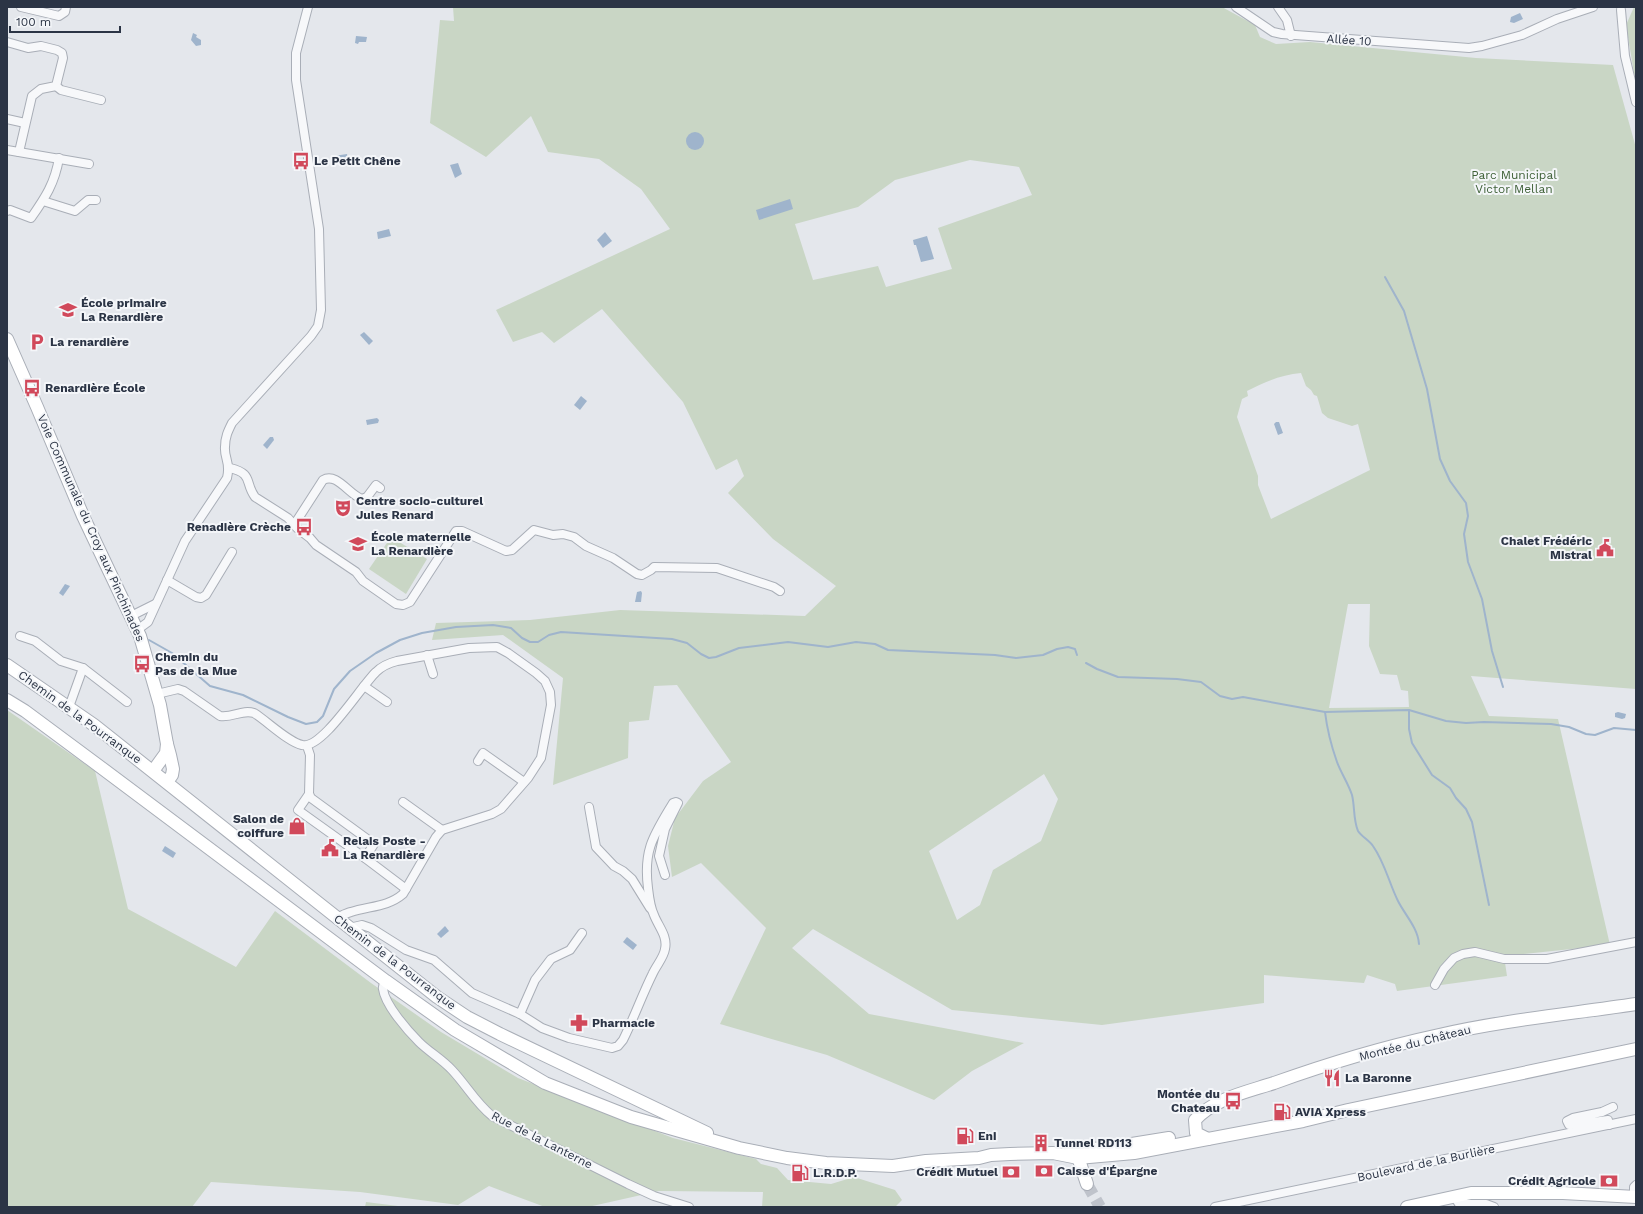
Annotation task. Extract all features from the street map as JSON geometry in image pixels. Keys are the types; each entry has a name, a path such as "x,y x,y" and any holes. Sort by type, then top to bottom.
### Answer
{"street":[{"path":"21,7 59,16 65,12 66,7"},
{"path":"137,630 148,622 185,541 228,478 230,468 224,448 226,434 232,423 311,336 318,326 321,310 319,229 296,80 296,53 308,7"},
{"name":"Allée 10","path":"1236,7 1273,32 1291,36 1469,48 1522,35 1557,19 1593,7"},
{"path":"1278,7 1287,20 1291,36"},
{"path":"1621,8 1625,56 1636,102"},
{"path":"7,42 28,48 41,46 57,50 62,53 63,58 56,86"},
{"path":"19,152 32,96 41,89 56,86 61,90 101,100"},
{"path":"7,119 25,124"},
{"path":"7,150 89,164"},
{"path":"7,211 10,210 31,218 43,201 57,174 59,158"},
{"path":"43,201 75,211 88,200 96,200"},
{"name":"Voie Communale du Croy aux Pinchinades","path":"7,339 83,516 137,630 160,704 172,769 172,775 167,782"},
{"path":"230,468 245,475 249,480 251,492 255,497 288,518 310,538 316,546 356,572 363,581 396,604 403,605 410,602 456,531 462,531 506,551 512,550 534,530 553,536 563,534 574,537 586,546 613,558 637,574 646,574 654,567 717,568 774,587 780,591"},
{"path":"294,525 323,480 328,477 333,478 356,497 362,500 367,497 376,485 380,488"},
{"path":"168,580 196,597 201,598 206,595 232,552"},
{"path":"131,616 155,604"},
{"path":"20,636 35,641 61,660 83,668 127,702"},
{"path":"157,694 178,689 184,691 220,716 226,717 248,711 254,713 291,740 300,745 307,746 315,742 324,734 376,672 386,664 469,648 497,647 508,653 545,681 550,692 551,705 541,758 524,782 501,809 492,814 442,830 436,837 406,889 396,901 377,907 350,912 336,918"},
{"path":"427,655 433,674"},
{"name":"Chemin de la Pourranque","path":"7,665 69,707 153,771 436,997 467,1016 646,1105 738,1148"},
{"path":"69,707 83,668"},
{"path":"364,686 387,702"},
{"path":"7,694 25,711"},
{"path":"7,700 25,711 386,981 455,1030 545,1083 631,1117 738,1148 787,1158 826,1163 894,1166 926,1161 979,1158 991,1155 1039,1153 1134,1153 1185,1143 1202,1135"},
{"path":"153,771 166,754 167,744"},
{"path":"307,746 310,755 309,794 298,810 406,889"},
{"path":"478,761 483,753 524,782"},
{"path":"309,794 311,798 374,844 365,858"},
{"path":"403,802 442,830"},
{"path":"653,914 646,874 647,856 657,829 673,803 676,802 678,803 665,830 659,856 665,874"},
{"path":"349,928 362,925 371,928 406,950 434,960 472,992 520,1014 542,1028 568,1038 612,1048 618,1046 623,1040 634,1018 652,974 665,949 665,936 632,879 623,871 614,866 596,847 589,807"},
{"path":"520,1014 535,980 551,959 570,950 582,933"},
{"path":"1434,985 1454,958 1463,954 1475,952 1504,959 1546,959 1636,942"},
{"name":"Rue de la Lanterne","path":"386,981 383,985 383,990 387,1002 401,1021 419,1042 448,1066 481,1107 492,1116 628,1184 654,1196 689,1207"},
{"name":"Montée du Château","path":"1202,1135 1195,1120 1202,1112 1217,1103 1364,1054 1438,1035 1514,1021 1636,1004"},
{"path":"1077,1154 1106,1148 1202,1135 1348,1110 1636,1049"},
{"path":"646,1105 654,1123"},
{"path":"1609,1125 1608,1120 1571,1125 1569,1125 1567,1121 1573,1118 1602,1112 1613,1107"},
{"name":"Boulevard de la Burlière","path":"1215,1207 1636,1119"},
{"path":"1077,1154 1087,1184"},
{"path":"1407,1207 1454,1196 1471,1194 1529,1193 1635,1197 1634,1187 1636,1185"},
{"path":"1454,1196 1459,1204 1486,1204 1494,1207"}],"green space":[{"name":"Parc Municipal Victor Mellan","path":"453,7 1222,7 1255,25 1260,37 1276,44 1310,42 1476,58 1613,65 1636,148 1636,689 1471,676 1489,716 1558,719 1610,945 1504,956 1507,976 1397,991 1395,984 1367,975 1364,983 1264,975 1264,1003 1102,1025 952,1010 813,929 792,948 869,1014 1024,1043 972,1071 934,1100 827,1055 720,1024 766,928 701,863 672,877 668,846 675,818 703,781 731,762 677,685 654,686 649,720 629,722 628,758 553,785 563,678 503,635 432,640 436,623 530,620 620,610 805,616 836,586 773,539 728,493 744,476 737,459 716,470 683,402 602,309 554,343 542,332 513,342 496,310 670,229 641,189 599,159 548,152 531,116 486,157 430,123 440,20 454,21","holes":["970,160 1019,167 1032,195 938,228 952,269 886,287 878,266 813,280 795,224 858,207 895,180","1301,373 1306,386 1314,395 1317,396 1322,413 1328,418 1352,426 1358,424 1370,470 1271,519 1258,485 1258,476 1237,417 1242,399 1248,396 1247,391 1273,379","1348,604 1370,604 1369,646 1380,674 1397,675 1401,690 1408,691 1409,707 1329,708","1044,774 1058,799 1041,841 993,870 980,905 957,920 929,851"]},
{"path":"1634,7 1636,7 1636,85 1626,25"},
{"path":"391,537 427,559 406,594 369,569"},
{"path":"7,710 95,771 128,909 236,967 275,911 371,983 441,1032 518,1078 673,1138 756,1159 761,1164 777,1168 788,1180 831,1184 854,1177 895,1190 902,1200 895,1207 762,1207 763,1192 659,1191 588,1207 545,1207 489,1186 458,1205 360,1192 211,1182 192,1207 7,1207"},
{"path":"366,1202 406,1207 365,1207"}],"water":[{"path":"1520,13 1523,19 1514,23 1510,22 1511,17"},
{"path":"193,33 201,40 201,45 196,46 191,40"},
{"path":"356,36 367,37 366,42 359,42 358,44 355,43"},
{"path":"695,132 701,135 704,141 701,147 695,150 689,147 686,141 689,135"},
{"path":"347,154 348,160 336,162 334,156"},
{"path":"458,163 462,174 455,178 450,165"},
{"path":"790,199 793,209 759,220 756,210"},
{"path":"389,229 391,236 378,239 377,232"},
{"path":"605,232 612,241 603,248 597,240"},
{"path":"927,236 934,259 921,262 913,240"},
{"path":"364,332 373,341 369,345 360,335"},
{"path":"581,396 587,401 580,410 574,405"},
{"path":"377,418 379,420 378,423 367,425 366,420"},
{"path":"1279,422 1283,433 1278,435 1274,424"},
{"path":"270,437 273,437 274,440 267,449 263,445"},
{"path":"65,584 70,586 63,596 59,593"},
{"path":"641,591 641,602 635,602 637,592"},
{"path":"1618,712 1626,714 1625,718 1622,719 1615,717 1615,713"},
{"path":"165,846 176,853 173,858 162,851"},
{"path":"445,926 449,931 441,938 437,934"},
{"path":"627,937 637,945 633,950 623,942"}],"waterway":[{"path":"1385,277 1404,311 1427,389 1440,459 1450,481 1466,503 1468,516 1464,534 1468,562 1482,599 1492,651 1503,687"},
{"path":"149,640 172,653 210,686 243,695 306,724 317,722 323,716 334,689 350,671 376,653 400,640 422,633 456,627 493,625 511,628 522,638 530,642 538,642 549,635 561,632 672,639 687,643 701,654 709,658 716,657 739,648 788,642 828,647 856,642 875,644 888,650 995,655 1016,658 1043,655 1057,649 1068,647 1075,649 1077,655"},
{"path":"1086,663 1118,677 1177,679 1201,682 1220,696 1232,699 1243,697 1325,712 1409,710 1446,721 1466,723 1484,722 1551,724 1569,727 1586,734 1595,735 1614,728 1636,730"},
{"path":"1409,710 1409,729 1412,743 1432,775 1450,788 1456,798 1466,809 1472,822 1489,905"},
{"path":"1325,712 1328,731 1335,756 1352,795 1355,822 1358,831 1371,844 1377,853 1384,866 1398,901 1416,932 1419,944"}],"tunnel":[{"path":"1087,1184 1100,1207"}],"place":[{"name":"Le Petit Chêne","path":"301,161"},
{"name":"École primaire La Renardière","path":"68,310"},
{"name":"La renardière","path":"37,342"},
{"name":"Renardière École","path":"32,388"},
{"name":"Centre socio-culturel Jules Renard","path":"343,508"},
{"name":"Renadière Crèche","path":"304,527"},
{"name":"École maternelle La Renardière","path":"358,544"},
{"name":"Chalet Frédéric Mistral","path":"1605,548"},
{"name":"Chemin du Pas de la Mue","path":"142,664"},
{"name":"Salon de coiffure","path":"297,826"},
{"name":"Relais Poste - La Renardière","path":"330,848"},
{"name":"Pharmacie","path":"579,1023"},
{"name":"La Baronne","path":"1332,1078"},
{"name":"Montée du Chateau","path":"1233,1101"},
{"name":"AVIA Xpress","path":"1282,1112"},
{"name":"Eni","path":"965,1136"},
{"name":"Tunnel RD113","path":"1041,1143"},
{"name":"Caisse d'Épargne","path":"1044,1171"},
{"name":"Crédit Mutuel","path":"1011,1172"},
{"name":"L.R.D.P.","path":"800,1173"},
{"name":"Crédit Agricole","path":"1609,1181"}]}
